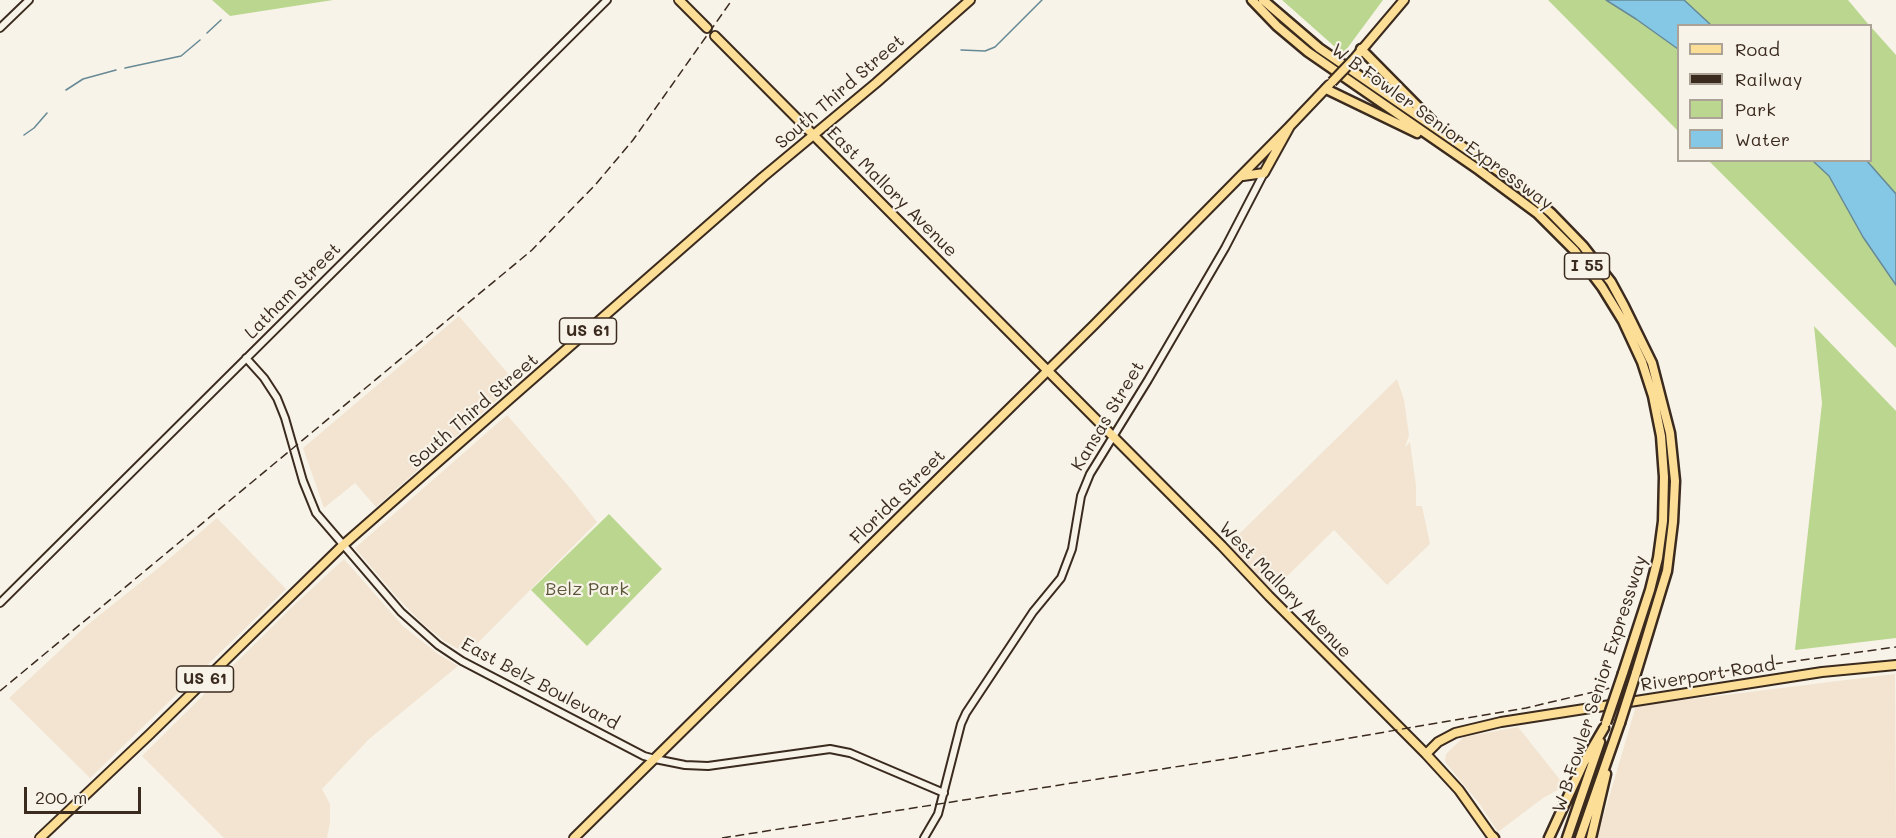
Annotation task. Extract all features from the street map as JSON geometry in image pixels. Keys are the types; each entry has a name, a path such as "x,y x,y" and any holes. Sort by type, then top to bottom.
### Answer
{"highway":[{"name":"W B Fowler Senior Expressway","path":"1252,0 1277,26 1308,52 1453,147 1514,182 1551,213 1583,246 1611,282 1652,363 1670,433 1675,481 1667,571 1601,783 1580,838"},
{"name":"W B Fowler Senior Expressway","path":"1263,0 1319,48 1453,147 1537,213 1574,250 1602,287 1623,321 1642,362 1653,396 1661,436 1664,477 1663,521 1658,558 1650,590 1568,838"},
{"path":"1361,49 1453,147"},
{"path":"1326,89 1453,147"},
{"path":"1549,838 1583,764 1605,726"},
{"path":"1592,834 1601,783"}],"main road":[{"path":"679,0 707,28"},
{"name":"South Third Street","path":"40,838 342,546 763,177 814,136 970,0"},
{"name":"Kansas Street","path":"1264,173 1290,126 1354,59 1404,0"},
{"name":"East Mallory Avenue","path":"715,36 1047,370"},
{"name":"Florida Street","path":"574,838 1290,126"},
{"path":"1242,176 1264,173"},
{"name":"West Mallory Avenue","path":"1047,370 1426,754 1459,790 1493,838"},
{"name":"Riverport Road","path":"1426,754 1438,742 1455,733 1501,722 1822,672 1896,665"}],"street":[{"path":"0,28 29,0"},
{"name":"Latham Street","path":"0,603 607,0"},
{"name":"Kansas Street","path":"924,838 938,814 961,724 966,713 1033,612 1061,578 1072,549 1085,484 1225,248 1264,173"},
{"name":"East Belz Boulevard","path":"246,358 264,378 277,398 310,502 322,522 401,612 453,656 635,751 655,759 685,765 708,766 830,749 850,753 944,793"}],"shaded area":[{"path":"459,316 516,383 376,507 355,483 324,508 303,448"},
{"path":"1397,379 1404,400 1409,435 1405,447 1410,442 1416,486 1416,506 1422,506 1430,544 1387,585 1334,530 1272,591 1230,547 1231,542"},
{"path":"507,415 597,522 467,654 444,641 421,622 355,548"},
{"path":"217,518 286,589 90,778 9,698 86,626"},
{"path":"344,559 403,626 438,654 458,666 368,740 322,789 330,804 327,838 224,838 142,756 292,607"},
{"path":"1895,674 1896,838 1597,838 1636,706"},
{"path":"1518,727 1565,786 1543,798 1498,832 1479,803 1445,762 1446,754 1464,737"}],"green space":[{"path":"212,0 333,0 230,16"},
{"path":"1282,0 1383,0 1343,54"},
{"path":"1548,0 1606,0 1677,48 1677,130"},
{"path":"1684,0 1848,0 1868,24 1710,24"},
{"path":"1872,28 1896,55 1896,194 1868,162 1872,162"},
{"path":"1710,162 1814,162 1829,176 1863,237 1896,285 1896,348"},
{"path":"1814,326 1896,411 1896,638 1795,650 1822,403"},
{"name":"Belz Park","path":"609,514 662,569 587,646 531,590"}],"water":[{"path":"1606,0 1684,0 1710,24 1677,24 1677,48"},
{"path":"1814,162 1868,162 1896,194 1896,285 1863,237 1829,176"}],"waterway":[{"path":"961,50 985,51 995,47 1042,0"},
{"path":"207,33 221,20"},
{"path":"125,68 181,56 200,40"},
{"path":"66,90 83,79 116,70"},
{"path":"24,135 34,128 47,113"}],"railway":[{"path":"0,691 532,250 596,184 633,140 732,0"},
{"path":"722,838 1232,758 1526,708 1623,685 1896,647"}]}
